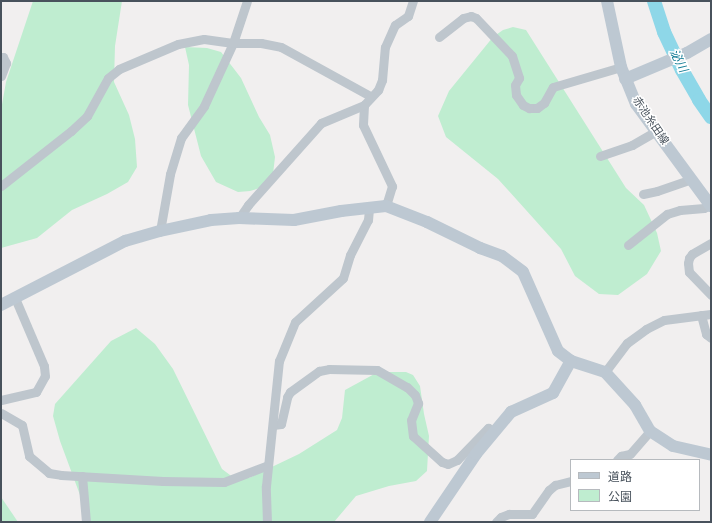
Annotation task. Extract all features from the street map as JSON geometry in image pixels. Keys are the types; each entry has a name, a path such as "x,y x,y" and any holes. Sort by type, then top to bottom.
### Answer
{"street":[{"path":"160,231 170,174 181,138 204,106 233,43 246,1"},
{"path":"239,218 248,205 321,123 364,104 370,96 378,90 382,80 383,54 388,40 395,25 408,16 413,1"},
{"name":"赤池糸田線","path":"606,1 621,67 636,104 710,205"},
{"path":"439,36 463,18 471,16 476,18 512,56 519,78 515,85 516,95 523,105 529,108 537,108 544,103 552,87 621,67"},
{"path":"1,186 65,136 87,116 108,78 118,69 178,44 204,39 233,43 261,43 281,47 370,96"},
{"path":"625,79 664,64 711,39"},
{"path":"1,57 3,57 6,63 1,76"},
{"path":"364,104 363,125 392,186 386,206"},
{"path":"600,156 632,145 656,131"},
{"path":"643,194 657,192 691,179"},
{"path":"628,245 667,214 680,210 704,208 710,205"},
{"path":"1,305 125,241 160,231 211,220 239,218 294,220 342,211 386,206 427,222 480,248 502,256 523,272 558,351 571,361 605,372 635,405 650,430 673,446 711,455"},
{"path":"267,522 265,506 268,465 279,361 294,322 343,278 350,255 368,220 368,208"},
{"path":"711,243 692,254 689,258 688,264 689,272 711,295"},
{"path":"1,400 36,392 45,376 44,366 15,298"},
{"path":"605,372 627,344 646,329 664,320 711,314"},
{"path":"701,315 706,334 711,338"},
{"path":"430,522 476,454 511,412 553,394 571,361"},
{"path":"273,425 281,424 287,397 290,392 319,371 328,369 377,370 407,387 415,394 418,404 411,420 414,436 442,462 448,464 457,460 488,428 494,432"},
{"path":"1,413 22,425 29,456 49,473 82,476 224,482 268,465"},
{"path":"619,459 621,456 630,454 650,430"},
{"path":"82,476 86,522"},
{"path":"496,522 501,517 508,514 532,514 555,484 570,481"}],"green space":[{"path":"33,1 122,1 115,46 114,82 129,115 135,139 137,167 128,182 107,194 72,210 37,238 1,248 1,110 6,82"},
{"path":"513,27 526,30 626,188 644,205 657,233 661,251 647,274 618,295 599,294 575,276 561,249 498,179 446,137 438,116 449,91 493,37 503,30"},
{"path":"185,47 207,48 221,52 241,78 259,117 270,135 275,157 273,174 263,187 250,191 238,192 216,182 201,156 188,105 189,65"},
{"path":"136,328 155,344 173,369 222,469 234,478 249,478 299,454 337,430 342,418 345,390 378,372 406,372 413,375 420,386 429,436 427,471 416,481 389,486 356,496 334,522 90,522 60,441 53,416 55,404 111,341"},
{"path":"1,497 18,522 1,522"}],"waterway":[{"name":"泌川","path":"654,1 664,32 682,70 699,100 711,117"}]}
